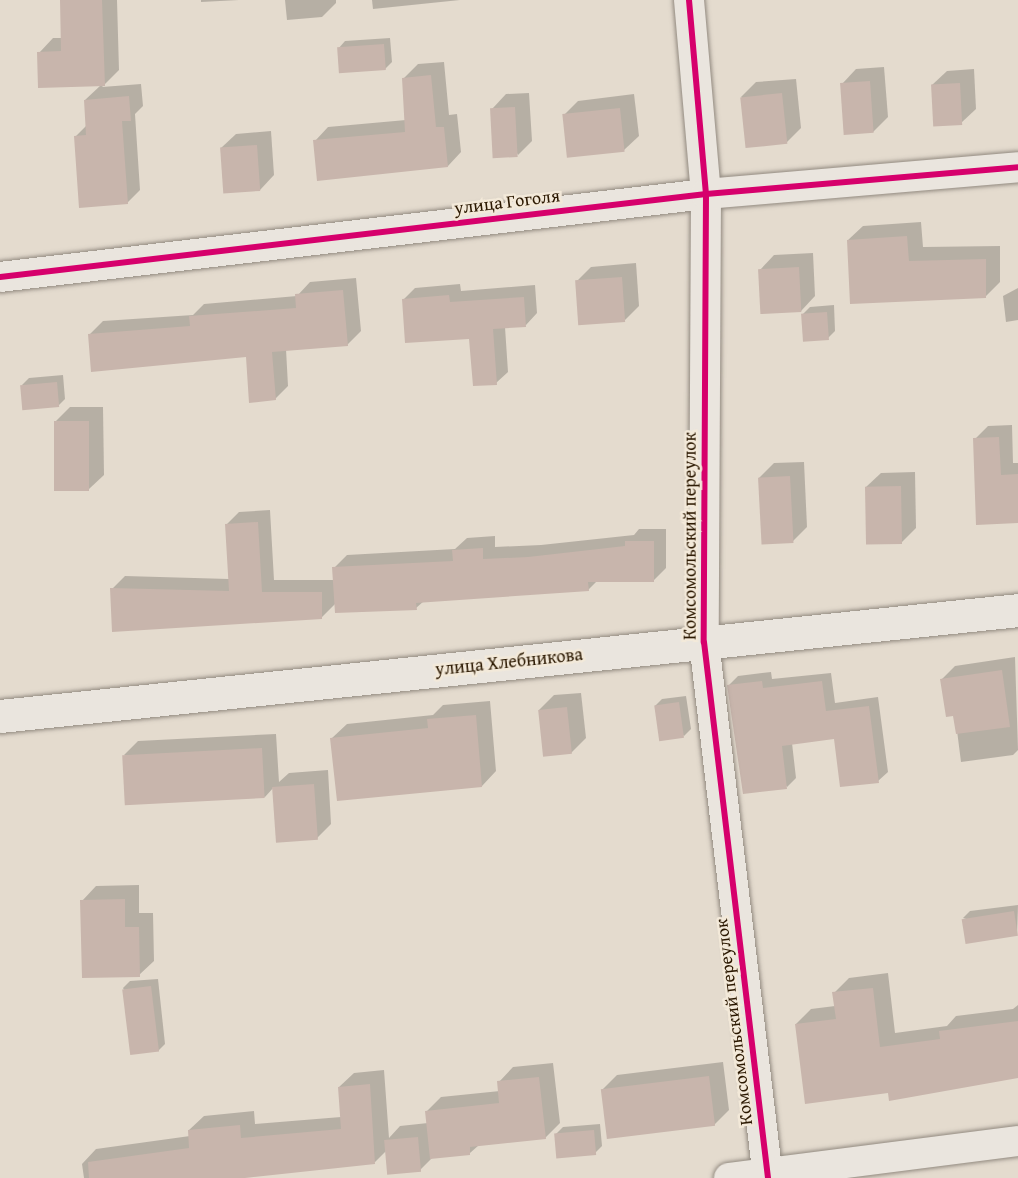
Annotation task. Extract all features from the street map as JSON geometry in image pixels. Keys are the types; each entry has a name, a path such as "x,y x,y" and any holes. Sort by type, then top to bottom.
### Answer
{"street":[{"name":"Комсомольский переулок","path":"689,0 706,194 704,642 767,1175"},
{"name":"улица Гоголя","path":"0,277 706,194 1018,167"},
{"name":"улица Хлебникова","path":"0,716 1018,610"},
{"path":"729,1178 767,1175 1018,1141"}],"building":[{"path":"60,0 102,0 105,86 38,88 37,52 61,51"},
{"path":"384,44 386,70 339,73 337,47"},
{"path":"431,75 436,127 444,127 448,167 317,181 313,140 405,132 402,78"},
{"path":"870,81 874,133 844,135 840,83"},
{"path":"960,83 962,125 933,126 931,85"},
{"path":"782,93 787,144 746,148 740,97"},
{"path":"129,96 131,121 122,121 128,204 79,208 74,136 86,135 84,100"},
{"path":"515,107 518,157 493,158 490,108"},
{"path":"620,108 625,152 567,158 562,114"},
{"path":"257,145 260,191 223,193 220,148"},
{"path":"907,236 909,261 986,259 986,298 850,304 847,240"},
{"path":"799,267 801,312 760,314 758,269"},
{"path":"622,277 625,322 578,325 575,280"},
{"path":"343,290 348,346 272,352 276,400 249,403 246,357 91,372 88,334 190,326 189,316 296,308 295,294"},
{"path":"449,295 450,302 524,297 526,327 493,329 497,385 473,386 469,339 405,343 402,299"},
{"path":"827,312 829,340 803,342 801,314"},
{"path":"57,382 59,407 22,410 20,385"},
{"path":"54,421 89,421 89,491 54,491"},
{"path":"999,437 1001,475 1018,474 1018,523 976,525 973,438"},
{"path":"790,476 794,543 762,545 758,478"},
{"path":"901,486 902,544 866,545 865,487"},
{"path":"258,522 262,592 322,592 322,619 112,632 110,588 229,591 225,524"},
{"path":"625,541 654,541 654,582 588,582 589,591 416,603 417,610 335,613 332,567 453,561 452,550 483,548 483,559 528,557 625,546"},
{"path":"1002,670 1010,727 956,734 953,716 946,717 940,679"},
{"path":"762,681 763,688 822,681 826,711 869,706 879,783 840,787 834,739 782,746 787,789 743,794 727,685"},
{"path":"679,702 684,738 659,741 654,705"},
{"path":"567,707 572,754 543,757 538,710"},
{"path":"476,715 482,787 337,801 330,738 428,728 427,719"},
{"path":"262,748 265,798 125,805 122,755"},
{"path":"314,784 318,840 276,843 272,787"},
{"path":"125,899 125,927 139,927 140,977 82,978 80,900"},
{"path":"1014,911 1018,936 966,944 962,919"},
{"path":"151,986 159,1052 130,1055 122,990"},
{"path":"873,988 880,1047 940,1039 939,1031 1018,1021 1018,1078 889,1101 888,1093 805,1104 795,1024 836,1019 832,992"},
{"path":"709,1076 715,1126 607,1139 601,1089"},
{"path":"539,1077 546,1139 470,1147 470,1155 430,1159 425,1111 499,1103 497,1081"},
{"path":"370,1084 375,1164 245,1178 89,1178 88,1162 189,1148 188,1130 240,1125 241,1138 341,1129 338,1087"},
{"path":"594,1130 596,1155 556,1158 554,1133"},
{"path":"418,1137 421,1172 387,1175 384,1140"}],"cycle path":[{"path":"689,0 706,194 704,642 768,1178"},
{"path":"0,277 706,194 1018,167"}]}
